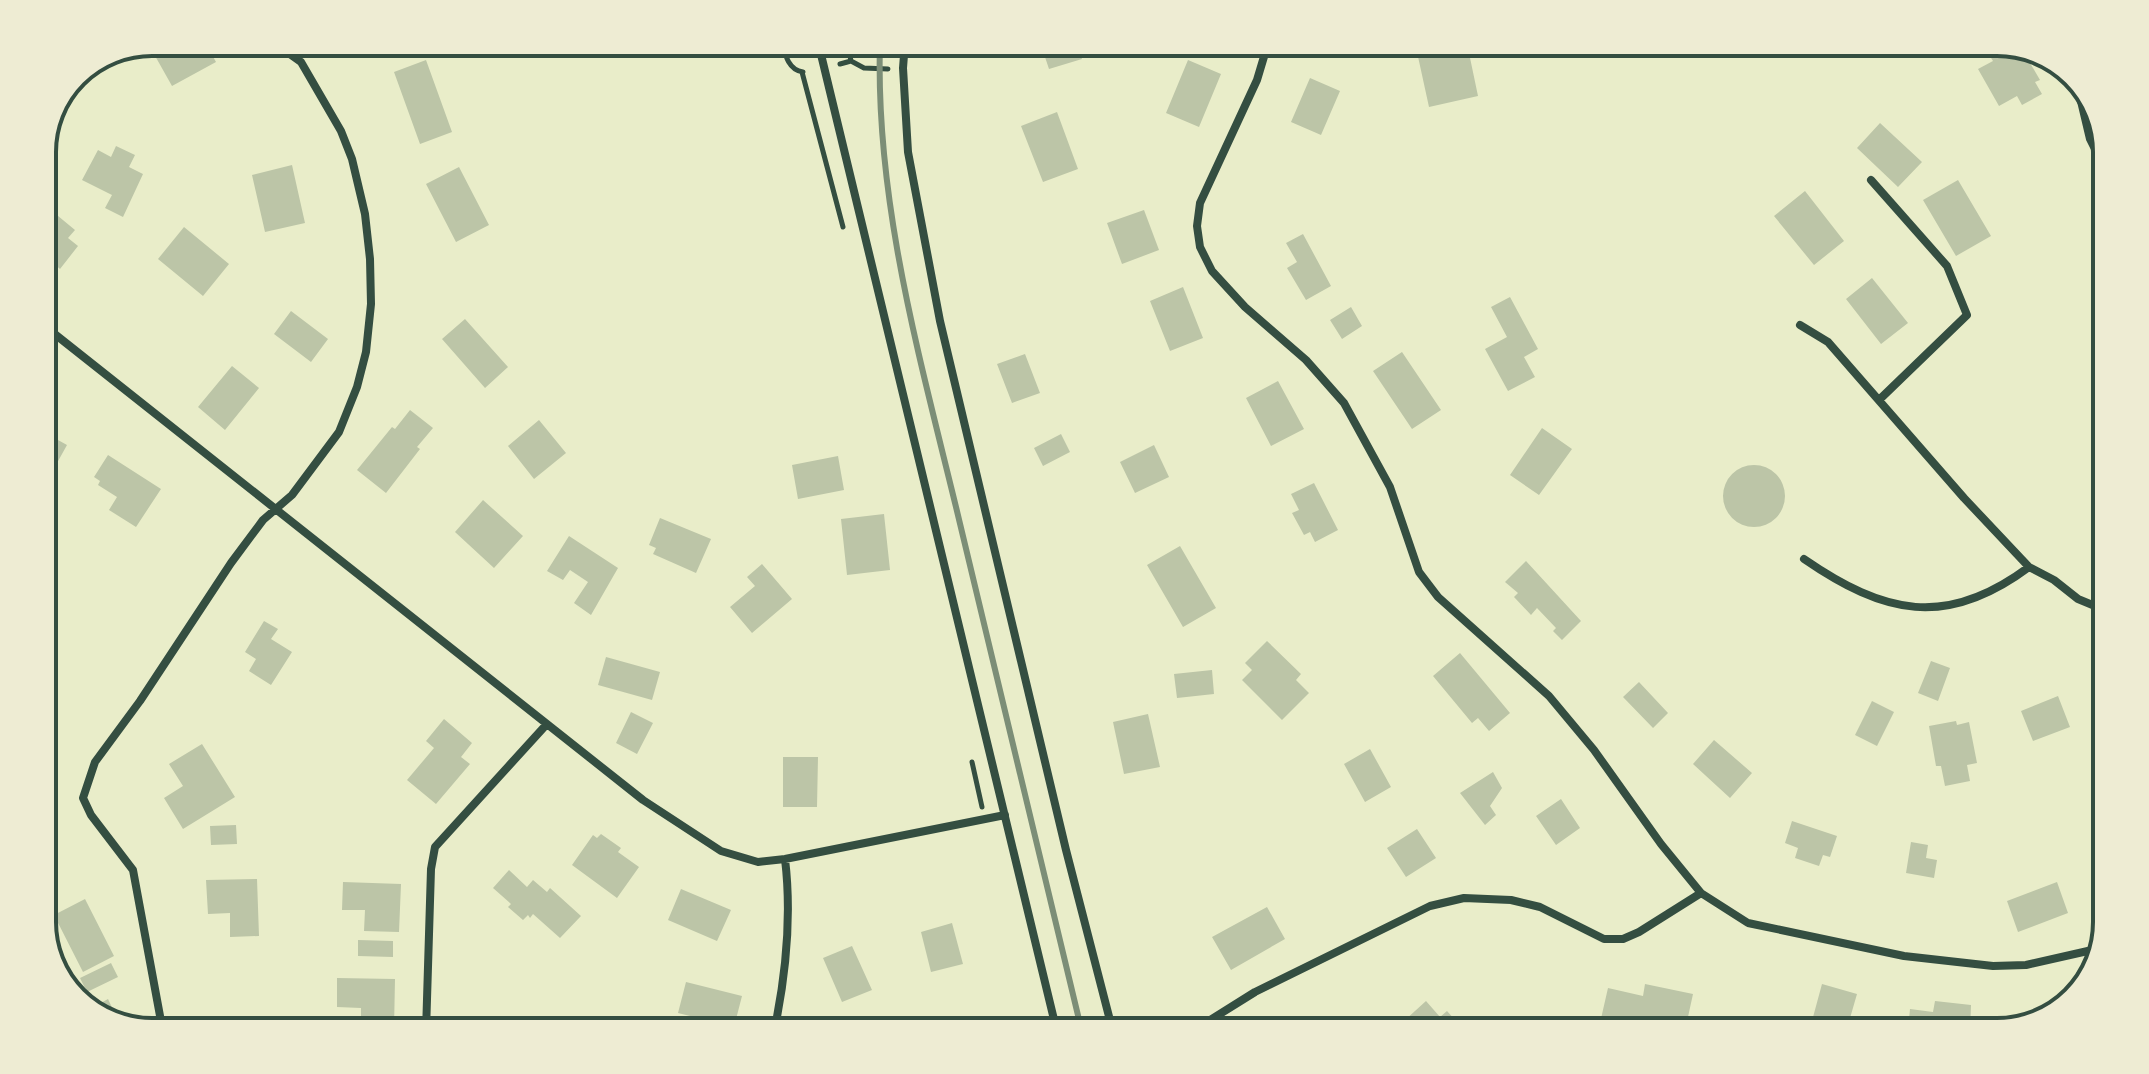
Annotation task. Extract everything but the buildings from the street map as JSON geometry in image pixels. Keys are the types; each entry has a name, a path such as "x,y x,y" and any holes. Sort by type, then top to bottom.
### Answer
{"street":[{"path":"160,1018 133,870 91,815 83,798 95,762 140,701 231,563 275,508 292,495 339,432 357,387 370,332 370,259 365,214 352,159 341,131 301,62 293,56"},
{"path":"821,56 1054,1018"},
{"path":"904,56 908,152 940,321 1066,850 1109,1018"},
{"path":"1264,56 1257,80 1200,203 1197,226 1200,247 1212,271 1245,307 1306,360 1344,403 1390,487 1419,572 1438,597 1549,696 1594,750 1661,844 1701,893 1748,923 1904,956 1993,966 2026,965 2088,951"},
{"path":"2083,111 2093,145"},
{"path":"1871,180 1947,266 1967,315 1879,400"},
{"path":"1800,325 1828,342 1964,498 2029,567 2093,605"},
{"path":"56,335 546,725 643,800 705,842 758,862 1005,815"},
{"path":"1804,559 1839,584 1873,598 1908,607 1941,608 1972,599 2029,567"},
{"path":"426,1018 431,869 435,847 546,725"},
{"path":"777,1018 786,967 788,885 785,859"},
{"path":"1213,1018 1255,992 1430,906 1464,898 1511,900 1540,907 1604,939 1623,939 1701,893"}],"path":[{"path":"786,56 796,71 823,68"},
{"path":"851,61 864,68 903,68"}],"railway":[{"path":"880,56 885,160 902,277 1079,1018"}]}
